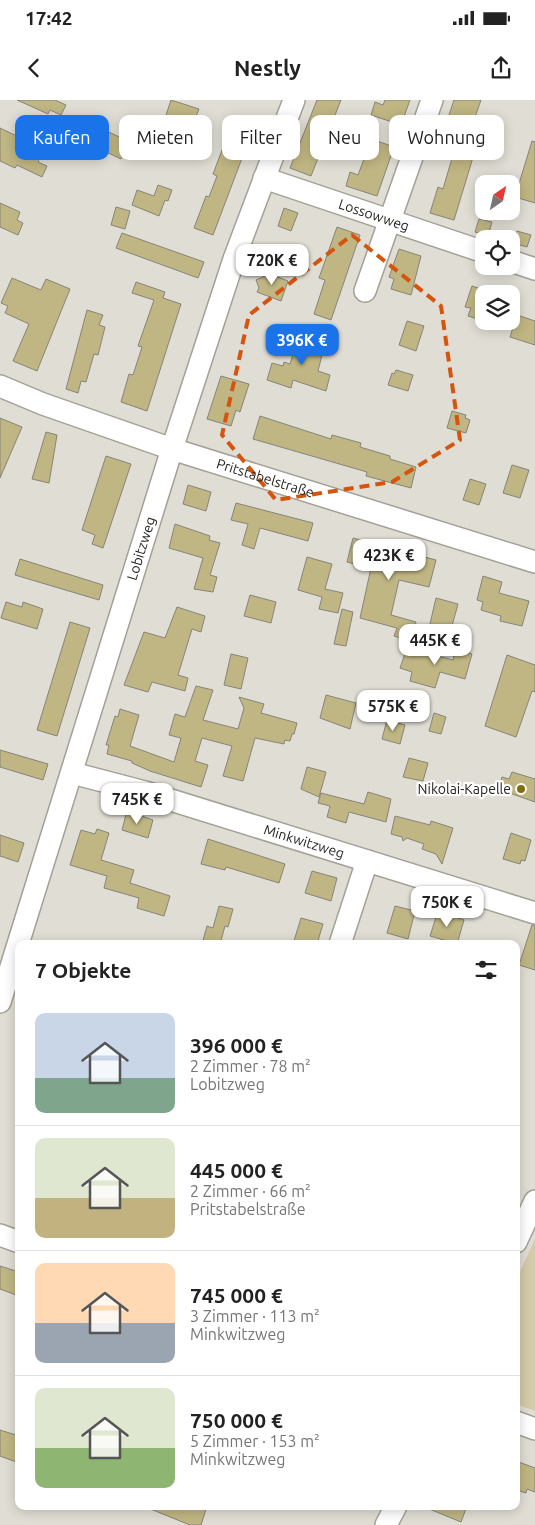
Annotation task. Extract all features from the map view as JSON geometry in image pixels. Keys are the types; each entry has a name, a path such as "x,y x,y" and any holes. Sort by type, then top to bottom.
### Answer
{"street":[{"name":"Lobitzweg","path":"19,940 172,449 234,259 294,100"},
{"path":"365,291 432,100"},
{"name":"Lossowweg","path":"264,178 475,249"},
{"path":"520,264 535,269"},
{"name":"Pritstabelstraße","path":"0,386 43,404 172,449 535,562"},
{"name":"Minkwitzweg","path":"72,773 145,792 535,913"},
{"path":"341,940 367,860"},
{"name":"Lobitzweg","path":"0,1002 15,954"},
{"path":"520,1233 535,1200"},
{"path":"0,1235 15,1241"},
{"path":"520,1423 535,1428"},
{"path":"386,1525 394,1510"}],"highlighted area":[{"path":"352,235 441,306 460,440 392,482 276,500 222,435 249,315"}],"shaded area":[{"path":"535,1239 535,1411 520,1405 520,1271"}],"building":[{"path":"17,100 55,100 66,105 61,115 50,110 48,114"},
{"path":"171,100 199,109 197,115 166,115"},
{"path":"317,100 341,100 335,115 311,115"},
{"path":"385,100 410,100 405,115 389,115 389,121 379,118 379,115 371,115 375,102 383,105"},
{"path":"454,100 481,100 476,115 449,115"},
{"path":"310,118 310,160 317,160 311,176 290,168 293,160 300,160 300,143"},
{"path":"0,128 15,135 15,160 39,160 38,162 47,166 42,177 17,165 15,168 0,161"},
{"path":"109,132 119,137 119,158 109,153"},
{"path":"532,141 535,142 535,203 520,198 520,181"},
{"path":"379,142 389,145 389,160 377,196 346,186 350,172 358,175 364,160 379,160"},
{"path":"222,150 222,160 241,160 213,235 194,228 206,196 209,197 217,176 213,174"},
{"path":"451,160 472,160 454,220 430,213 438,187 443,189"},
{"path":"158,185 172,190 168,201 165,200 159,216 132,205 137,190 154,196"},
{"path":"0,203 20,212 17,220 23,223 18,235 0,227"},
{"path":"116,207 130,211 125,229 111,225"},
{"path":"284,208 298,213 291,231 278,226"},
{"path":"479,220 492,222 490,230 476,230"},
{"path":"337,227 360,235 331,320 314,314 325,280 319,278"},
{"path":"520,232 531,235 527,247 520,245"},
{"path":"122,233 204,262 198,278 116,248"},
{"path":"399,249 421,256 411,295 391,289 394,279 389,277"},
{"path":"265,272 288,281 281,301 257,292 259,288 256,280 263,277"},
{"path":"12,278 41,290 46,279 70,289 37,371 13,361 29,324 5,313 8,306 1,303"},
{"path":"136,282 165,292 163,298 181,304 147,411 121,402 129,374 133,375 142,347 138,346 154,300 132,293"},
{"path":"472,286 475,287 475,318 468,316 471,308 465,307"},
{"path":"87,310 103,315 99,325 105,327 98,355 94,354 86,382 81,381 78,393 66,389"},
{"path":"520,316 535,321 535,345 510,337 512,330 520,330"},
{"path":"407,321 424,326 416,351 399,345"},
{"path":"299,335 325,343 318,371 330,375 326,391 293,380 291,388 267,380 272,363 283,366 284,362 290,364"},
{"path":"396,370 413,375 408,391 388,385 392,373 394,374"},
{"path":"221,376 249,384 240,412 236,410 231,426 207,419"},
{"path":"452,411 466,415 465,418 470,420 466,433 447,428"},
{"path":"260,416 331,439 332,435 361,443 360,447 390,456 390,459 416,467 411,488 366,476 367,472 253,439"},
{"path":"0,418 22,427 0,478"},
{"path":"46,432 57,435 49,483 32,479"},
{"path":"106,456 131,464 103,548 92,544 95,535 82,530"},
{"path":"512,465 529,470 520,498 503,493"},
{"path":"470,479 486,484 479,505 463,500"},
{"path":"188,485 211,492 206,511 183,504"},
{"path":"236,503 313,523 308,541 260,528 254,549 242,545 248,524 231,520"},
{"path":"175,524 210,536 209,540 220,543 210,575 217,577 213,592 194,589 203,558 169,548"},
{"path":"353,538 436,560 429,587 399,580 391,615 416,622 411,641 394,636 397,628 360,618 371,568 347,562"},
{"path":"307,557 332,564 325,589 343,593 338,613 319,609 322,597 298,590"},
{"path":"20,559 103,585 99,600 15,575"},
{"path":"483,576 502,582 499,593 529,601 522,626 500,621 501,616 481,610 483,602 477,600"},
{"path":"250,595 276,602 271,623 244,616"},
{"path":"436,598 458,604 450,633 429,628"},
{"path":"6,602 22,607 23,602 43,609 37,629 1,618"},
{"path":"177,607 205,616 201,632 192,629 178,675 188,678 185,691 152,682 148,692 124,685 144,632 165,638"},
{"path":"342,609 353,612 346,646 334,644"},
{"path":"70,622 90,628 57,736 37,730"},
{"path":"407,648 453,660 456,649 472,654 465,679 440,672 435,688 410,681 412,672 400,668"},
{"path":"231,654 248,658 241,689 224,685"},
{"path":"507,655 535,665 535,692 532,691 516,737 485,726"},
{"path":"196,686 213,690 203,720 238,729 244,708 239,697 264,704 261,713 297,723 294,734 292,734 290,741 285,740 284,744 255,738 243,781 223,776 232,746 202,738 195,761 208,765 201,787 150,771 132,763 132,761 107,754 109,745 106,745 115,716 118,717 120,709 139,715 130,746 174,762 181,738 169,735 175,714 185,717"},
{"path":"326,695 356,703 350,729 320,718"},
{"path":"434,713 446,717 441,734 429,731"},
{"path":"387,720 405,725 400,744 382,739"},
{"path":"0,750 48,764 43,780 0,767"},
{"path":"409,758 428,763 423,781 403,777"},
{"path":"307,767 326,772 319,797 301,789"},
{"name":"Nikolai-Kapelle","path":"512,772 535,779 535,802 498,789 502,777 509,779"},
{"path":"368,792 391,799 386,822 349,812 346,823 327,817 330,806 318,803 321,793 364,804"},
{"path":"127,811 153,820 148,838 122,830"},
{"path":"395,816 430,825 431,821 453,828 442,864 436,854 422,849 424,844 407,838 403,841 402,837 391,834"},
{"path":"97,829 109,833 101,860 134,870 130,883 170,896 164,916 137,908 139,898 104,888 107,876 70,865 81,830 95,834"},
{"path":"511,833 531,840 525,861 521,860 520,864 503,859"},
{"path":"0,835 24,843 18,862 0,856"},
{"path":"208,839 285,864 279,883 226,867 225,870 201,864"},
{"path":"312,871 337,878 331,901 305,893"},
{"path":"219,906 233,909 228,927 225,926 221,940 203,940 207,926 213,928"},
{"path":"395,906 415,911 408,939 387,933"},
{"path":"438,911 464,920 458,940 444,940 430,936"},
{"path":"301,918 323,924 318,940 294,940"},
{"path":"532,925 535,925 535,970 520,965"},
{"path":"0,1266 15,1271 15,1295 0,1289"},
{"path":"0,1430 15,1435 15,1462 0,1456"},
{"path":"520,1462 535,1468 535,1492 527,1489 526,1493 520,1491"},
{"path":"153,1510 206,1510 201,1525 190,1525"},
{"path":"432,1510 466,1510 461,1522"}],"place":[{"name":"Nikolai-Kapelle","path":"521,789"}]}
